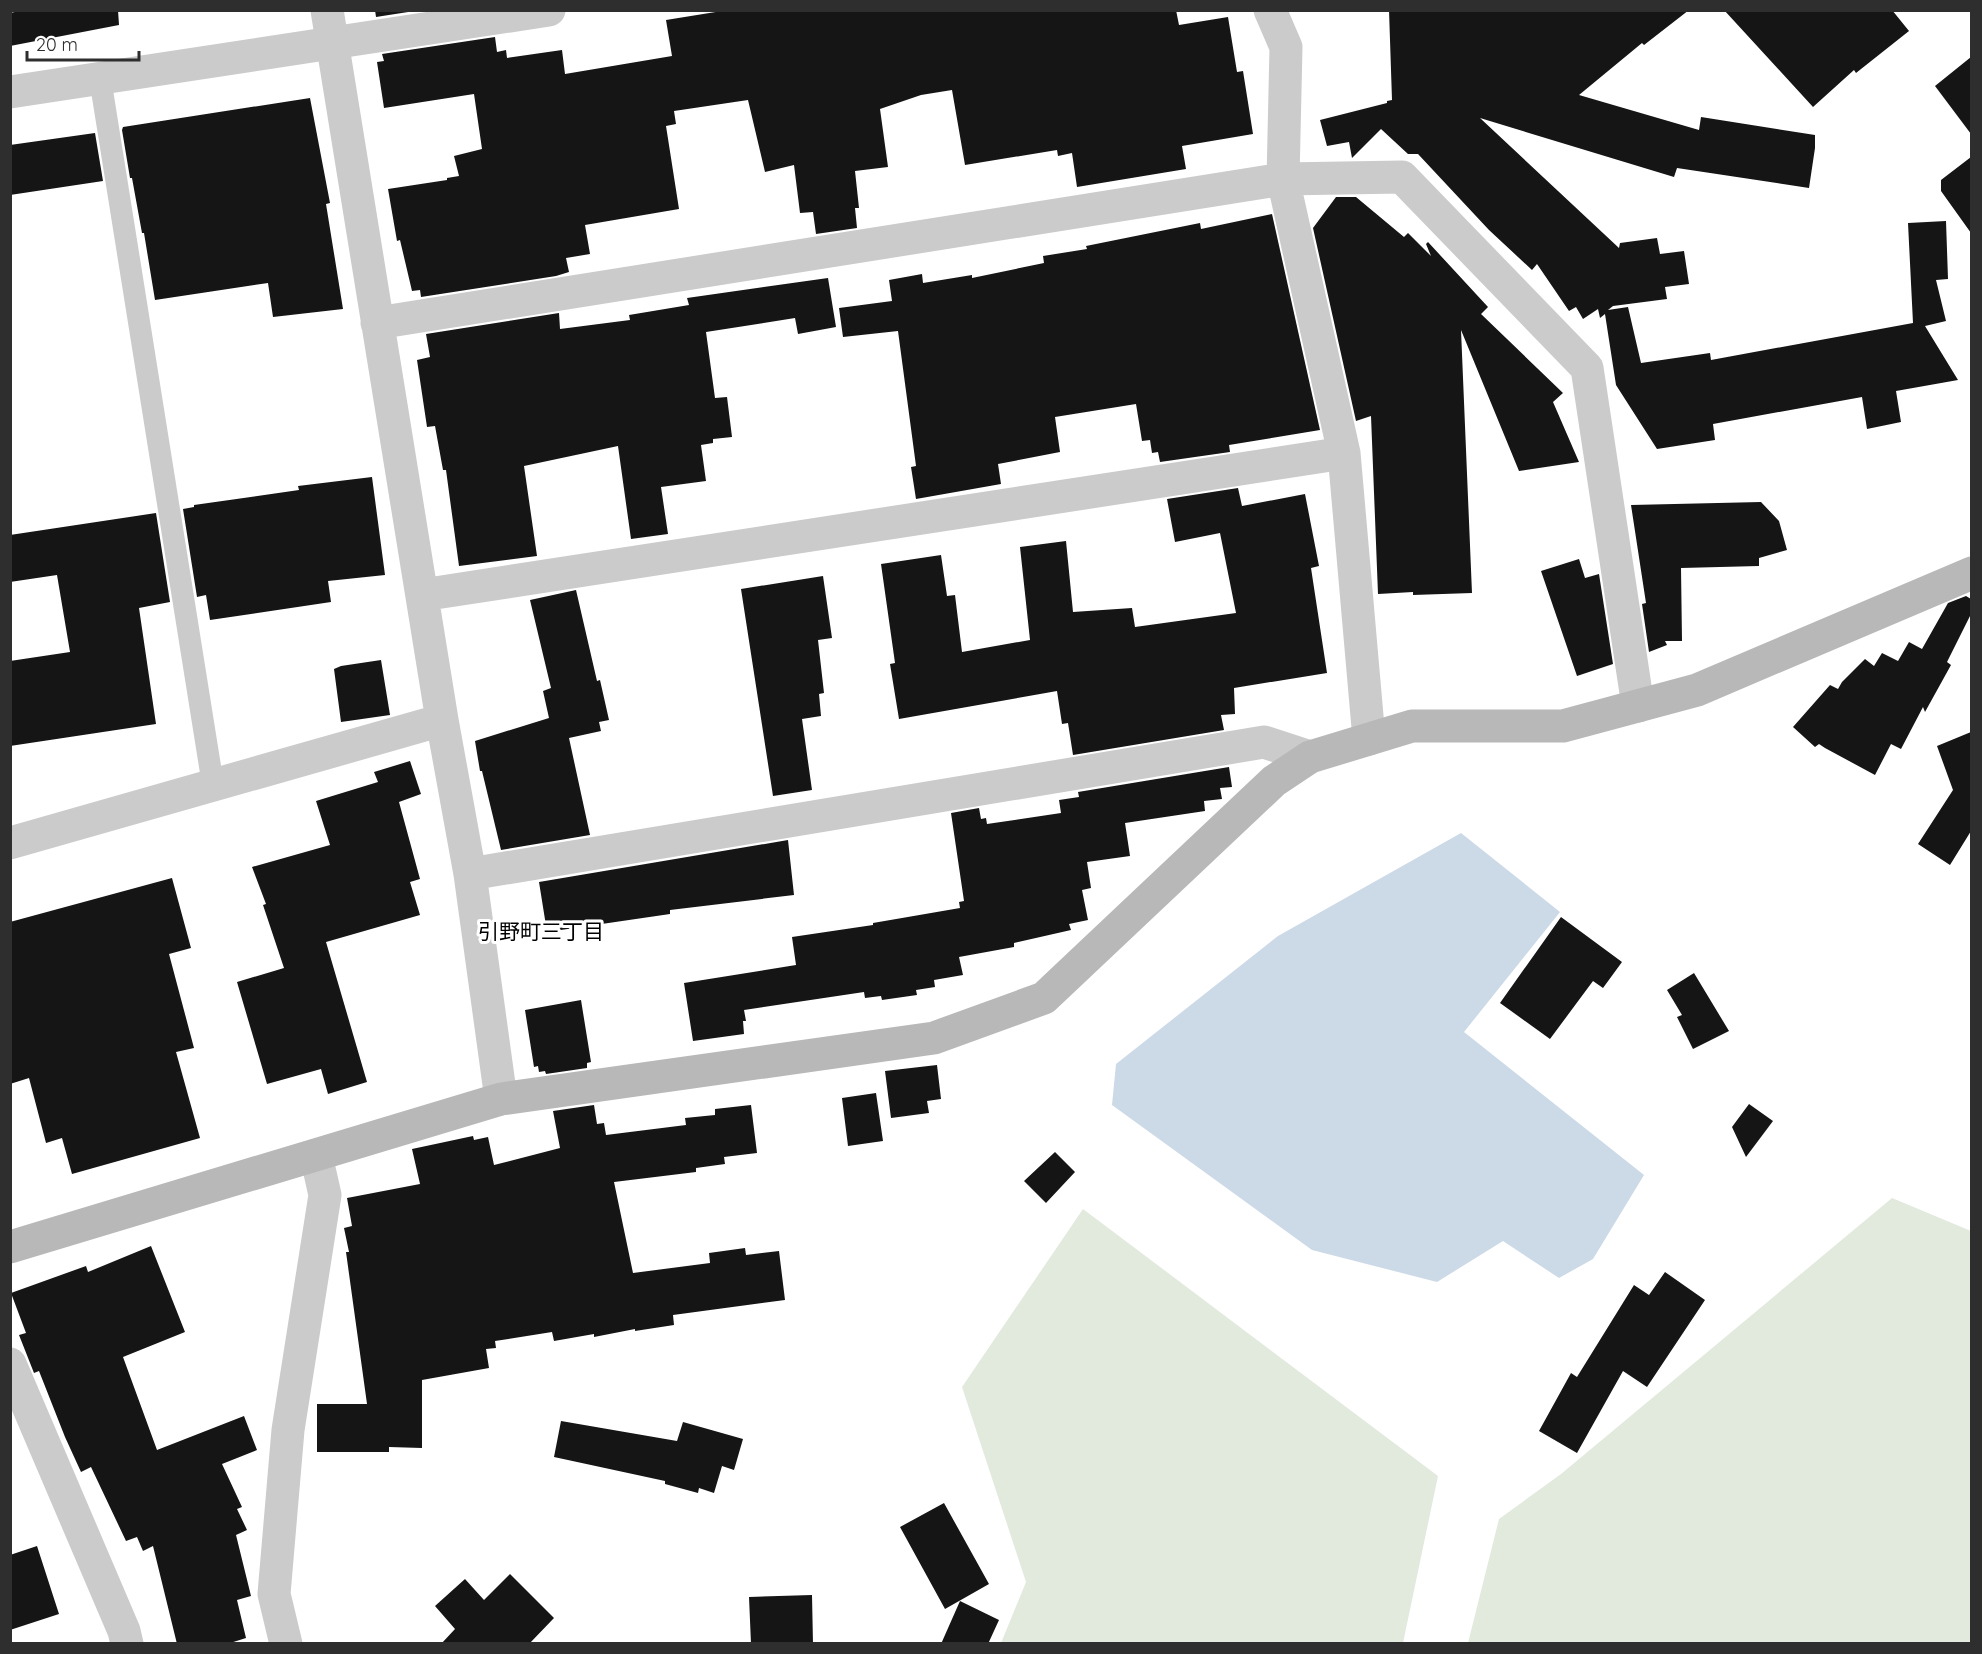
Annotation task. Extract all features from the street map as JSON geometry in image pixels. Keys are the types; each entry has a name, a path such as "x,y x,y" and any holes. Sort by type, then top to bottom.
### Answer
{"street":[{"path":"327,10 442,720 470,874 501,1099"},
{"path":"10,93 549,10"},
{"path":"1270,10 1286,47 1283,179 1344,453 1369,739"},
{"path":"377,323 1283,179 1402,177 1587,368 1638,706"},
{"path":"422,595 1344,453"},
{"path":"10,1247 501,1099 934,1038 1044,998 1274,781 1310,757 1412,726 1563,726 1697,690 1971,573"},
{"path":"10,843 442,720"},
{"path":"470,874 1264,742 1310,757"},
{"path":"286,1644 274,1594 288,1430 325,1195 316,1155"},
{"path":"10,1364 124,1631 127,1644"}],"lane":[{"path":"100,78 213,785"}],"shaded area":[{"path":"1892,1198 1971,1231 1971,1643 1468,1643 1499,1519 1561,1474"},
{"path":"1083,1209 1438,1476 1403,1643 1001,1643 1026,1582 962,1387"}],"water":[{"path":"1461,833 1560,912 1464,1032 1644,1175 1593,1259 1559,1278 1503,1241 1437,1282 1312,1250 1112,1105 1116,1064 1278,936"}],"building":[{"path":"24,10 118,10 119,25 10,46 10,13"},
{"path":"375,10 421,10 376,17"},
{"path":"728,10 1176,10 1179,25 1228,17 1237,72 1243,71 1253,134 1182,146 1186,169 1077,187 1072,153 1058,156 1057,150 965,165 952,90 921,95 880,109 888,167 855,171 859,208 855,208 857,228 816,234 813,212 800,213 794,165 765,172 748,100 674,111 676,124 666,126 679,209 585,225 590,254 566,258 569,272 556,276 421,297 420,290 412,291 400,240 397,241 388,189 459,176 454,156 482,149 474,94 384,108 377,62 384,61 382,54 495,37 497,52 506,50 507,58 562,50 565,74 672,56 666,20"},
{"path":"1389,10 1689,10 1644,45 1642,43 1579,95 1699,130 1701,117 1815,135 1809,188 1677,168 1674,177 1480,118 1619,248 1620,243 1657,238 1660,254 1684,251 1689,284 1665,287 1667,299 1613,306 1608,310 1628,307 1641,363 1710,353 1711,360 1913,323 1908,223 1946,221 1948,279 1936,280 1946,321 1925,326 1958,380 1896,391 1901,422 1867,429 1862,397 1713,424 1715,440 1657,449 1616,385 1605,314 1600,318 1598,309 1583,319 1576,307 1569,311 1537,264 1532,270 1489,230 1418,154 1408,154 1381,129 1352,158 1349,142 1327,146 1320,120 1392,100"},
{"path":"1724,10 1892,10 1909,31 1856,73 1854,70 1813,107"},
{"path":"1971,57 1971,134 1935,86"},
{"path":"310,98 330,203 326,204 343,309 273,317 268,283 155,300 144,233 142,233 132,178 130,178 123,127"},
{"path":"95,133 103,181 10,195 10,145"},
{"path":"1971,157 1971,233 1941,191 1941,180"},
{"path":"1336,197 1356,197 1404,237 1408,233 1431,256 1426,244 1428,242 1488,307 1481,314 1563,393 1553,402 1579,462 1519,471 1461,330 1472,593 1378,594 1371,416 1356,421 1313,228"},
{"path":"1272,214 1320,430 1229,445 1230,452 1160,462 1158,452 1152,453 1150,440 1142,441 1136,404 1055,417 1060,452 998,464 1001,484 916,499 911,467 916,466 898,331 843,337 839,308 892,301 889,280 922,274 923,283 972,275 972,278 1044,263 1043,256 1087,249 1086,246 1200,223 1201,229"},
{"path":"828,278 836,327 798,334 795,318 706,332 715,398 727,397 732,437 713,439 713,443 701,445 706,481 661,487 668,534 631,539 618,446 524,466 537,556 459,566 446,470 443,470 435,426 427,427 417,360 430,357 426,334 559,313 560,329 630,320 629,315 689,305 687,298"},
{"path":"372,477 385,575 328,581 331,602 210,620 206,595 197,597 183,509 194,507 194,505 299,490 298,486"},
{"path":"1238,488 1242,506 1305,494 1319,566 1311,568 1327,673 1234,688 1235,714 1221,715 1224,730 1073,755 1068,723 1062,724 1057,691 899,719 890,664 895,663 881,564 941,555 947,596 955,595 962,652 1030,640 1020,547 1066,541 1073,612 1132,608 1135,627 1236,613 1220,533 1175,542 1167,499"},
{"path":"1761,502 1779,521 1787,550 1759,558 1759,566 1681,568 1682,641 1665,641 1667,645 1649,652 1642,604 1646,603 1631,505"},
{"path":"156,513 170,602 139,608 156,724 10,746 10,661 70,652 57,575 10,582 10,535"},
{"path":"1579,559 1585,578 1599,574 1613,664 1577,676 1541,571"},
{"path":"823,576 832,638 818,640 824,693 819,694 821,716 802,719 812,790 773,796 741,589"},
{"path":"576,590 597,681 600,680 609,720 599,722 601,731 569,738 590,835 501,850 482,771 480,771 475,741 549,718 543,691 551,688 530,600"},
{"path":"1966,596 1971,599 1971,614 1947,662 1951,665 1925,712 1923,707 1901,749 1891,744 1875,775 1819,744 1815,747 1793,727 1830,685 1838,689 1865,659 1874,666 1882,653 1898,661 1909,642 1922,649 1948,603"},
{"path":"381,660 390,715 341,722 334,669"},
{"path":"1971,732 1971,831 1950,865 1918,844 1953,790 1937,746"},
{"path":"410,761 421,794 399,802 420,879 410,882 420,915 326,942 367,1082 328,1094 321,1069 267,1084 237,982 284,968 263,905 266,904 252,867 330,845 316,801 378,782 374,772"},
{"path":"1229,767 1232,787 1220,788 1222,799 1204,801 1205,811 1125,823 1130,856 1087,862 1091,888 1082,890 1088,920 1069,924 1071,930 1014,943 1014,947 959,957 963,975 934,980 935,987 916,990 917,995 882,1000 881,996 865,998 864,992 744,1010 746,1021 743,1021 744,1034 693,1041 684,983 796,965 792,937 873,925 873,923 960,908 959,902 964,901 951,813 979,808 981,819 986,818 987,824 1061,813 1059,800 1079,797 1078,792"},
{"path":"788,840 794,895 670,910 670,914 547,932 539,882"},
{"path":"172,878 191,948 169,954 194,1048 176,1052 200,1138 72,1174 62,1138 46,1143 29,1078 10,1084 10,922"},
{"path":"1561,917 1622,962 1603,988 1593,981 1550,1039 1500,1003"},
{"path":"1694,973 1729,1031 1693,1049 1677,1017 1682,1015 1667,990"},
{"path":"581,1000 591,1062 587,1063 587,1068 546,1074 545,1071 539,1072 538,1066 534,1067 525,1010"},
{"path":"937,1065 941,1099 927,1101 929,1113 891,1118 885,1071"},
{"path":"876,1093 883,1141 848,1146 842,1098"},
{"path":"1749,1104 1773,1121 1746,1157 1732,1127"},
{"path":"594,1105 597,1124 604,1123 606,1135 686,1125 685,1118 715,1115 715,1109 751,1105 757,1153 724,1157 725,1164 696,1168 696,1172 614,1182 633,1273 710,1263 709,1253 745,1248 746,1255 779,1251 785,1300 673,1315 674,1325 635,1331 635,1329 594,1337 594,1334 554,1341 552,1332 495,1341 496,1348 486,1349 489,1368 422,1380 422,1448 389,1447 389,1452 317,1452 317,1404 367,1404 346,1252 349,1252 344,1228 352,1226 347,1198 420,1184 412,1149 473,1136 474,1140 488,1137 494,1165 560,1148 553,1111"},
{"path":"1055,1152 1075,1172 1046,1203 1024,1181"},
{"path":"151,1246 185,1332 123,1357 157,1450 244,1416 257,1450 222,1464 242,1507 237,1509 247,1530 236,1535 251,1596 237,1600 246,1638 227,1644 177,1644 153,1546 143,1551 137,1537 126,1541 91,1467 81,1472 39,1371 34,1373 19,1335 26,1333 11,1293 86,1266 88,1272"},
{"path":"1665,1272 1705,1300 1647,1387 1623,1371 1577,1453 1539,1431 1571,1373 1577,1377 1634,1285 1649,1295"},
{"path":"561,1421 677,1441 683,1422 743,1439 734,1470 722,1466 714,1493 699,1488 698,1493 665,1484 665,1481 554,1457"},
{"path":"944,1503 989,1584 945,1609 900,1527"},
{"path":"37,1546 59,1614 10,1630 10,1555"},
{"path":"510,1574 554,1618 529,1644 441,1644 455,1629 435,1606 465,1579 484,1600"},
{"path":"812,1595 813,1644 751,1644 749,1597"},
{"path":"960,1601 999,1620 988,1644 941,1644"}],"district":[{"name":"引野町三丁目","path":"541,931"}]}
